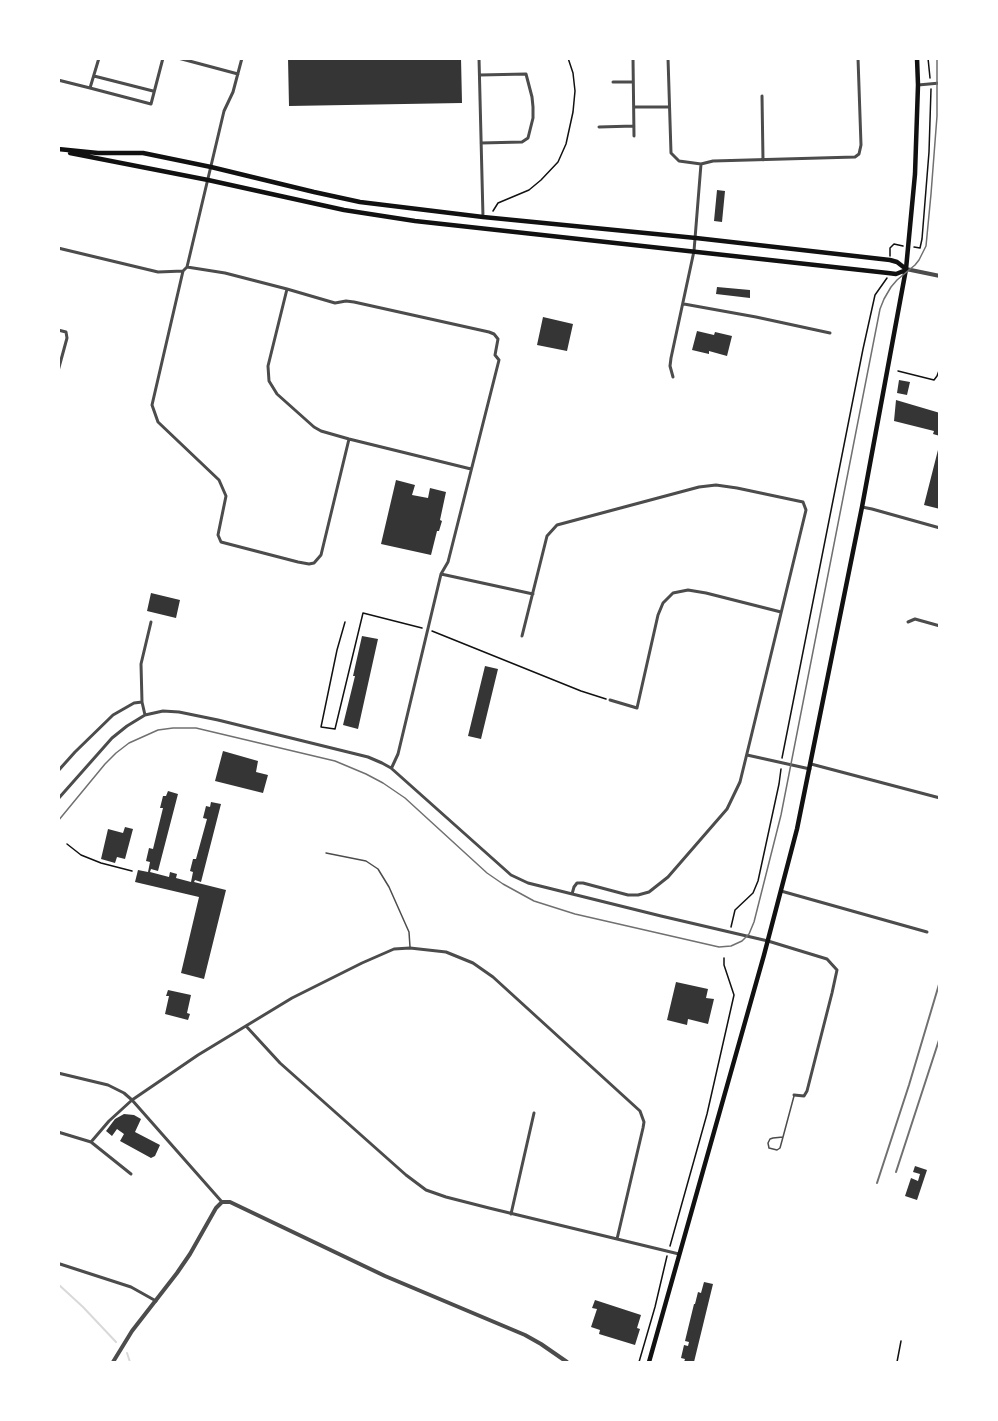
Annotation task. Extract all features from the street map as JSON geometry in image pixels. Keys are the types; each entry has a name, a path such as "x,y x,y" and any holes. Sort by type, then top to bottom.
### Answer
{"main road":[{"path":"649,1362 768,941 799,821 862,507 906,269 914,190 918,85 916,58"},
{"path":"58,149 98,153 143,153 360,201 483,217 890,260 906,269"},
{"path":"58,149 344,210 415,221 896,274 906,269"}],"street":[{"path":"90,88 99,58"},
{"path":"58,80 151,104 163,58"},
{"path":"178,58 238,74"},
{"path":"242,58 233,92 224,111 152,405 158,422 219,480 226,496 218,535 221,542 309,564 314,563 321,555 325,544 350,440"},
{"path":"479,58 483,217"},
{"path":"633,58 634,136"},
{"path":"668,58 671,153 679,160 702,164 713,161 851,158 859,154 861,145 858,58"},
{"path":"480,75 526,74 533,107 528,138 522,142 481,143"},
{"path":"94,76 154,91"},
{"path":"613,82 633,82"},
{"path":"918,85 939,83"},
{"path":"762,96 764,160"},
{"path":"634,107 669,107"},
{"path":"599,127 634,126"},
{"path":"674,377 670,366 671,358 694,251 702,164"},
{"path":"58,248 158,272 183,271"},
{"path":"187,267 225,273 335,303 354,302 489,332 498,339 495,355 499,360 448,562 441,574 398,754 392,768"},
{"path":"906,269 939,276"},
{"path":"287,289 268,366 269,381 277,394 321,431 471,469"},
{"path":"684,304 830,333"},
{"path":"58,330 66,332 67,338 58,371"},
{"path":"522,636 547,536 557,525 699,487 716,485 803,502 806,510 740,782 727,809 663,882 649,892 628,895 583,883 577,884 572,894"},
{"path":"862,507 939,528"},
{"path":"441,574 533,594"},
{"path":"610,700 637,708 658,615 663,603 674,593 688,590 706,593 781,612"},
{"path":"908,622 915,619 939,626"},
{"path":"146,716 142,702 141,664 151,622"},
{"path":"58,771 113,715 134,703 142,702"},
{"path":"58,799 112,738 127,726 146,716 163,711 210,718 368,757 392,768 511,875 528,883 768,941 827,958 837,970 807,1091 804,1096 794,1095"},
{"path":"746,755 810,767 939,798"},
{"path":"781,891 927,932"},
{"path":"91,1142 132,1100 245,1025 312,987 394,949 410,948 446,952 484,970 640,1111 644,1122 643,1128 617,1239"},
{"path":"245,1025 280,1063 406,1175 426,1190 512,1214 679,1254"},
{"path":"58,1073 108,1085 124,1093 222,1202"},
{"path":"512,1214 534,1113"},
{"path":"58,1132 91,1142 131,1174"},
{"path":"114,1362 124,1344 190,1254 216,1208 222,1202 230,1202 385,1276 525,1335 567,1362"},
{"path":"60,1264 131,1287 156,1301"}],"lane":[{"path":"326,853 366,861 378,869 410,932 410,948"},
{"path":"783,1137 770,1139 769,1148 777,1150 780,1148 783,1137 794,1095"}],"path":[{"path":"493,211 498,203 529,190 558,162 566,144 573,112 575,91 568,58"},
{"path":"928,58 930,76"},
{"path":"920,248 929,152 931,91"},
{"path":"733,917 735,910 753,892 758,881 779,784 863,349 874,300 882,287"},
{"path":"898,371 936,380 939,368"},
{"path":"345,622 321,727 335,729 363,613 428,629 581,691 610,700"},
{"path":"67,844 81,855 132,871"},
{"path":"639,1362 707,1114 734,995 724,965 724,958"},
{"path":"897,1362 902,1341"}],"building":[{"path":"288,58 461,58 462,103 289,106"},
{"path":"717,190 725,191 722,222 714,221"},
{"path":"717,287 750,290 750,298 716,294"},
{"path":"543,317 573,324 567,351 537,345"},
{"path":"697,331 732,336 727,356 709,351 709,354 692,350"},
{"path":"899,380 910,382 907,395 897,393"},
{"path":"896,400 940,413 940,436 933,434 934,431 894,421"},
{"path":"940,446 940,509 924,505"},
{"path":"396,480 415,485 412,495 428,498 430,488 446,492 440,520 442,521 431,555 381,544"},
{"path":"151,593 180,600 176,618 147,611"},
{"path":"362,636 378,639 358,729 343,725"},
{"path":"485,666 498,669 481,739 468,736"},
{"path":"223,751 258,761 256,772 268,775 263,793 215,781"},
{"path":"168,791 178,794 158,871 151,869 150,872 169,877 170,872 177,874 176,878 191,882 193,872 190,871 193,859 196,859 207,819 203,818 206,806 210,807 211,802 221,804 201,882 195,880 194,882 226,890 204,979 181,973 199,897 135,882 138,870 148,872 150,862 146,861 149,848 153,849 163,808 160,808 163,796 166,796"},
{"path":"125,827 133,829 125,859 117,857 115,863 101,859 108,829 123,833"},
{"path":"676,982 708,989 706,998 714,999 708,1024 688,1019 687,1025 667,1020"},
{"path":"168,990 191,995 187,1013 190,1014 188,1020 165,1014"},
{"path":"124,1114 134,1115 141,1119 135,1132 160,1145 155,1156 151,1158 120,1141 124,1134 117,1129 112,1136 106,1131 115,1119"},
{"path":"915,1166 927,1170 917,1200 905,1196 911,1178 918,1181 920,1174 913,1172"},
{"path":"704,1282 713,1284 694,1362 684,1362 685,1359 681,1358 684,1345 688,1346 689,1342 685,1341 694,1304 698,1292 701,1293"},
{"path":"595,1300 641,1315 635,1345 599,1334 600,1330 591,1327 597,1309 592,1308"}],"waterway":[{"path":"58,1284 116,1342"},
{"path":"127,1353 130,1362"}],"tram line":[{"path":"58,821 105,764 129,743 158,730 196,728 335,761 366,774 405,798 487,873 534,901 575,914 719,947 731,946 742,941 749,934 754,922 781,815 880,309 891,287 915,265 926,246 937,116 937,58"}],"railway":[{"path":"877,1183 940,981"},
{"path":"896,1172 940,1037"}]}
